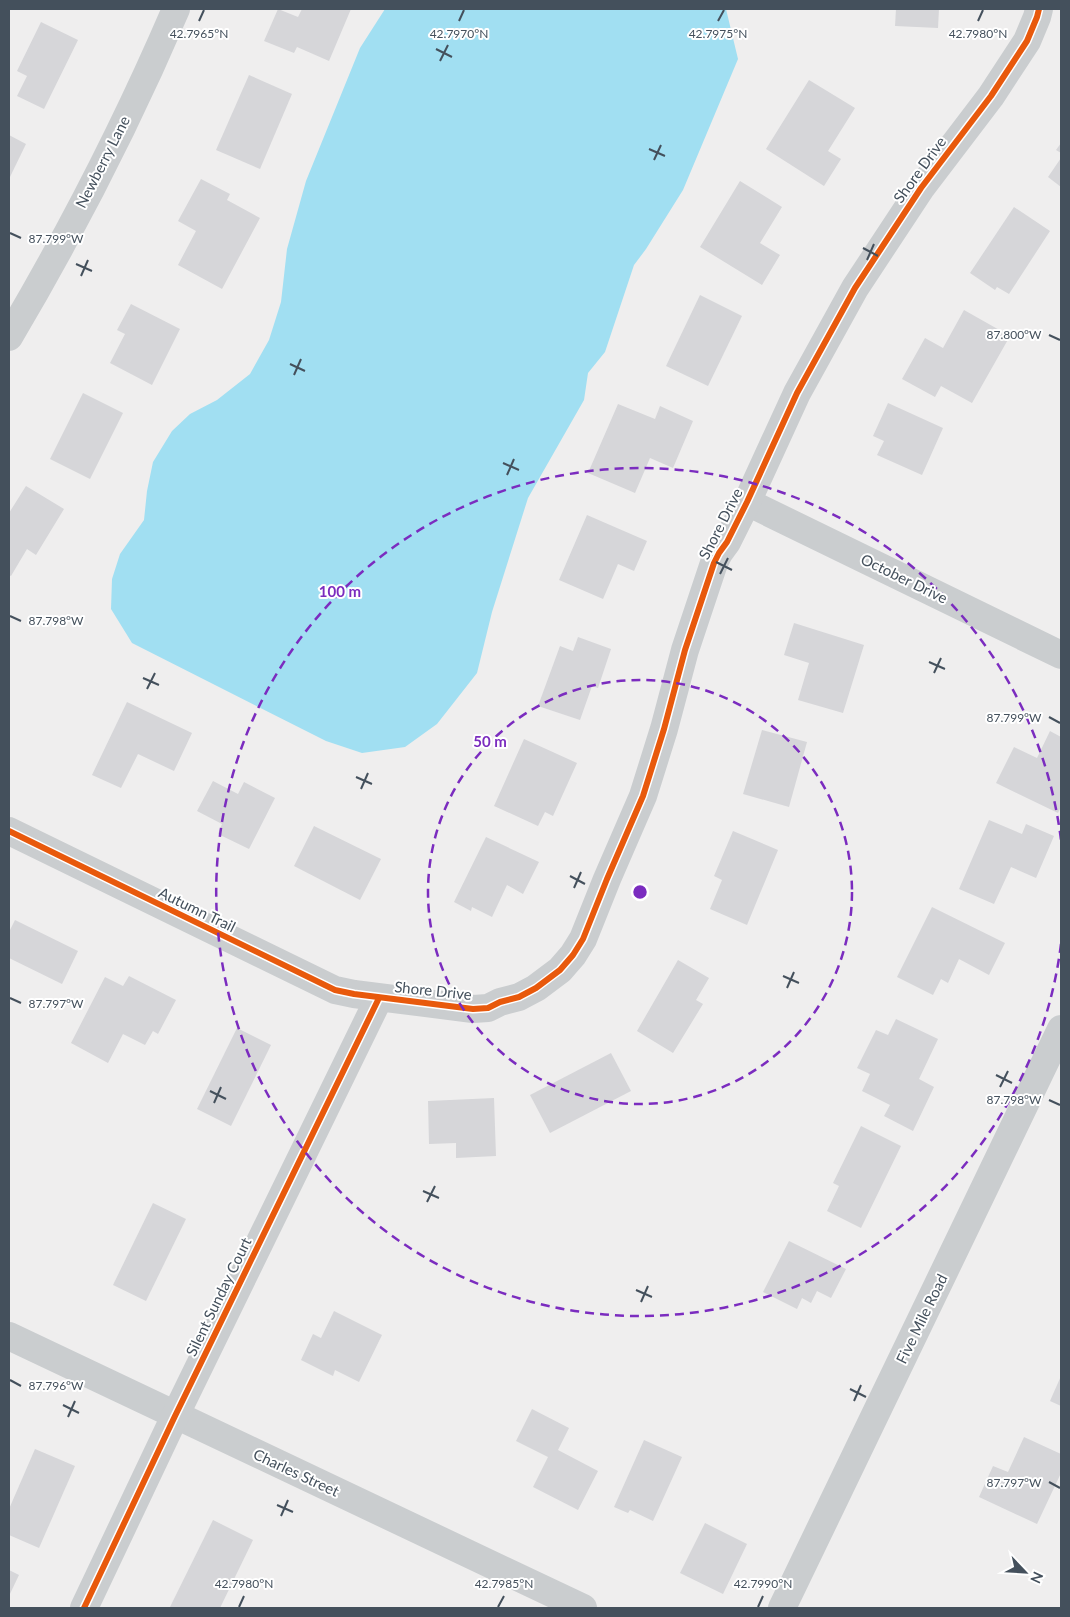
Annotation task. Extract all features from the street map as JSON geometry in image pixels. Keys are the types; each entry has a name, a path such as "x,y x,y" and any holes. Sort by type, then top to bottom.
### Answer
{"street":[{"name":"Newberry Lane","path":"9,337 107,157 176,9"},
{"name":"Shore Drive","path":"379,998 458,1008 488,1008 528,993 552,977 572,956 588,930 607,879 643,796 685,650 714,563 747,502 797,393 855,288 921,188 991,96 1027,41 1038,18 1039,9"},
{"name":"October Drive","path":"747,502 1061,655"},
{"name":"Autumn Trail","path":"9,832 328,986 354,994 379,998"},
{"name":"Silent Sunday Court","path":"84,1608 175,1416 379,998"},
{"name":"Five Mile Road","path":"782,1608 1061,1029"},
{"name":"Charles Street","path":"9,1336 583,1608"}],"water":[{"path":"385,9 726,9 738,59 683,190 634,265 605,352 588,373 584,400 528,498 492,612 477,673 437,724 405,747 362,753 326,741 132,643 111,609 112,579 120,554 144,520 153,462 172,431 190,414 217,400 250,374 269,340 281,302 287,249 306,181 360,48"}],"building":[{"path":"278,9 298,17 302,9 351,9 329,61 297,47 294,53 264,41"},
{"path":"896,9 939,9 938,28 895,26"},
{"path":"41,22 78,40 44,109 17,96 27,76 17,71"},
{"path":"249,75 292,94 260,169 216,150"},
{"path":"809,80 855,108 828,151 841,159 824,186 766,149"},
{"path":"9,135 26,144 9,179"},
{"path":"1061,143 1061,153 1056,150"},
{"path":"1061,158 1061,187 1048,177"},
{"path":"201,179 230,194 227,200 260,218 222,289 178,265 196,231 178,221"},
{"path":"740,181 782,207 760,243 780,255 762,285 700,247"},
{"path":"1014,207 1050,231 1009,294 997,287 995,290 970,273"},
{"path":"700,295 742,316 708,386 666,366"},
{"path":"131,304 180,329 152,385 110,363 125,334 117,330"},
{"path":"964,310 1010,336 972,403 941,386 935,397 902,379 925,338 943,348"},
{"path":"83,393 123,413 90,479 50,459"},
{"path":"888,403 943,428 922,475 877,455 884,441 873,436"},
{"path":"618,404 655,419 660,406 693,421 673,468 650,458 635,493 588,473"},
{"path":"26,486 64,509 36,555 27,549 11,576 9,575 9,513"},
{"path":"587,515 647,541 634,571 618,564 603,599 559,580"},
{"path":"794,623 864,645 843,713 798,700 809,663 784,655"},
{"path":"578,637 611,649 598,688 592,686 580,720 538,706 560,646 573,651"},
{"path":"127,702 192,733 174,771 138,754 121,788 92,775"},
{"path":"762,730 807,742 789,807 743,794"},
{"path":"1050,731 1061,737 1061,807 1058,813 996,783 1014,747 1037,758"},
{"path":"524,739 577,763 553,816 545,812 538,826 494,806"},
{"path":"213,781 238,794 244,782 275,798 249,849 218,834 222,824 197,811"},
{"path":"989,820 1022,834 1026,824 1054,836 1036,878 1011,867 994,904 959,889"},
{"path":"314,826 381,859 360,900 294,866"},
{"path":"733,831 778,850 747,925 710,909 722,880 714,876"},
{"path":"486,837 539,862 523,894 507,885 492,917 472,907 471,911 454,902"},
{"path":"932,907 1005,943 989,975 959,959 948,983 941,979 933,995 897,977"},
{"path":"15,920 78,951 62,984 9,958 9,932"},
{"path":"678,960 709,978 696,1000 703,1004 673,1053 637,1031"},
{"path":"129,976 176,1000 158,1034 153,1031 145,1045 123,1034 108,1063 71,1043 105,977 123,986"},
{"path":"896,1019 938,1039 919,1079 934,1087 913,1131 884,1116 890,1105 862,1091 870,1074 857,1068 876,1030 888,1035"},
{"path":"237,1028 271,1045 231,1126 197,1109"},
{"path":"611,1053 631,1091 550,1133 530,1095"},
{"path":"494,1098 496,1156 456,1158 456,1143 429,1144 428,1101"},
{"path":"861,1126 901,1146 861,1228 827,1211 839,1186 833,1183"},
{"path":"153,1203 186,1219 146,1301 113,1285"},
{"path":"789,1241 846,1269 831,1298 817,1291 811,1303 802,1298 797,1309 763,1292"},
{"path":"334,1311 382,1335 359,1382 335,1370 333,1376 301,1360 313,1334 321,1338"},
{"path":"1061,1376 1061,1406 1050,1401"},
{"path":"532,1409 569,1428 558,1450 598,1471 578,1510 533,1487 548,1457 516,1441"},
{"path":"1024,1437 1061,1454 1061,1473 1037,1524 979,1497 993,1466 1008,1472"},
{"path":"644,1440 682,1457 653,1521 630,1510 628,1513 614,1507"},
{"path":"35,1449 75,1466 39,1548 9,1535 9,1509"},
{"path":"213,1520 253,1540 220,1608 170,1607"},
{"path":"705,1523 747,1544 723,1594 680,1573"},
{"path":"9,1570 19,1575 9,1596"}],"cycle path":[{"path":"9,831 335,990 473,1009 488,1008 500,1002 519,997 536,988 560,970 573,955 583,939 643,796 664,729 685,650 714,563 747,502 797,393 855,288 921,188 991,96 1027,41 1039,9"},
{"path":"84,1608 175,1416 379,998"}]}
